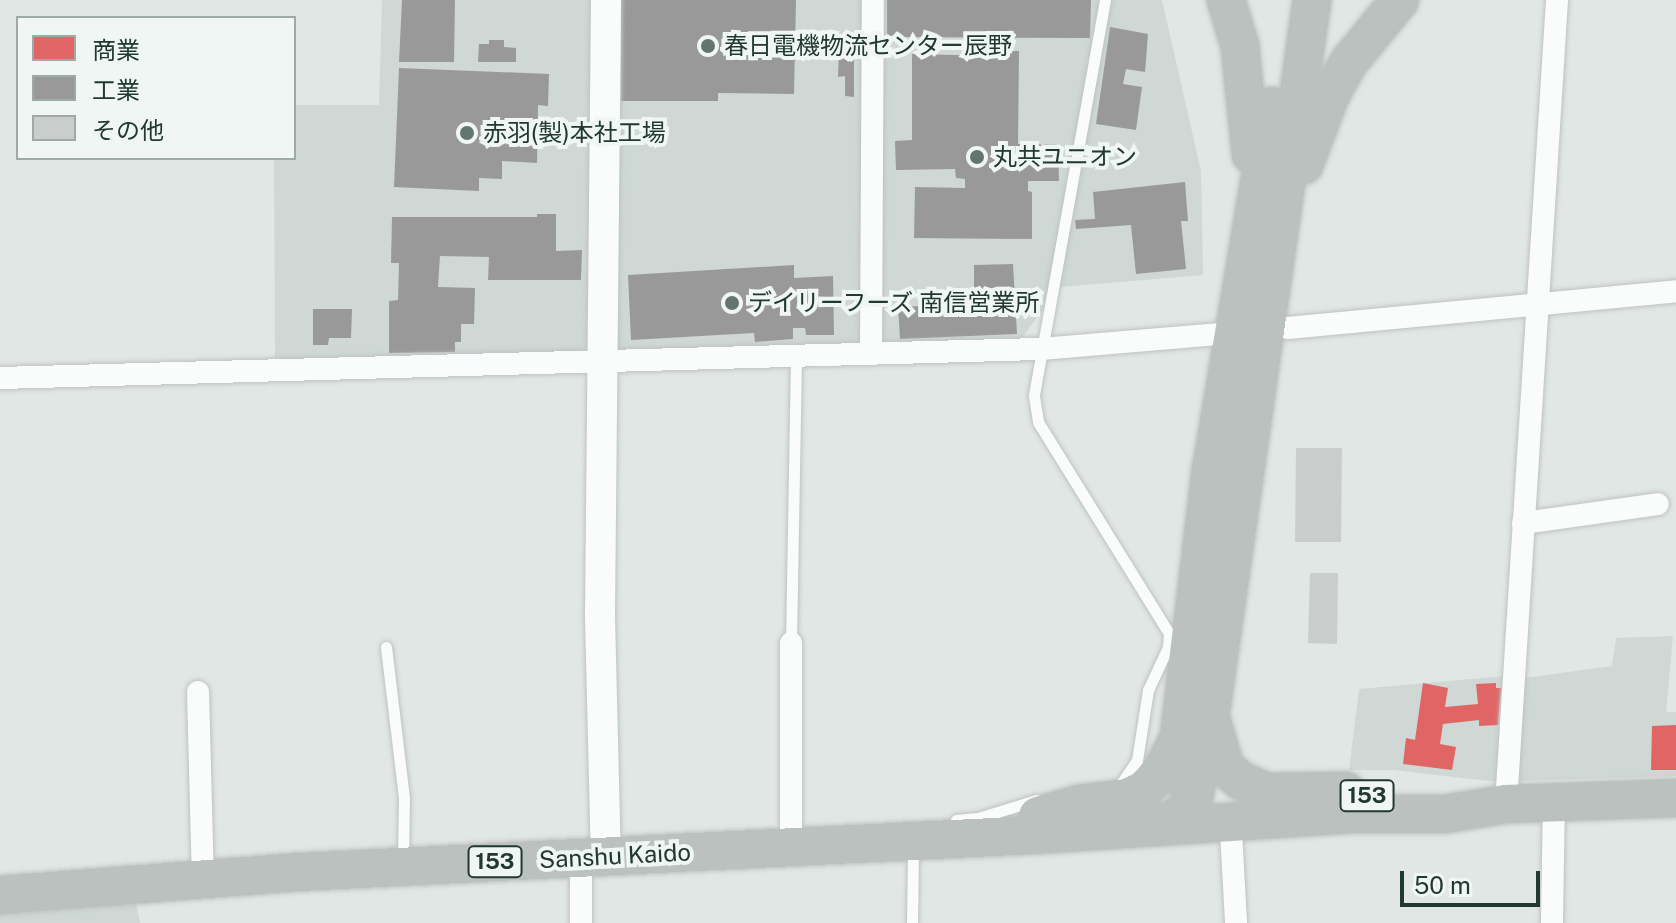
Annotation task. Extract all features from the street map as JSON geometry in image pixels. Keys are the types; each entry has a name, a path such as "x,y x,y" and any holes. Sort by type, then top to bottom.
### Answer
{"highway":[{"path":"1226,0 1240,46 1270,210"},
{"path":"1217,811 1210,717 1243,474 1289,0"},
{"path":"1048,803 1079,804 1127,798 1144,790 1161,773 1179,738 1211,471 1270,210 1312,0"},
{"path":"1270,210 1349,62 1400,0"},
{"path":"1210,717 1225,767 1261,791 1363,791 1377,796"},
{"path":"1179,738 1217,811"},
{"name":"Sanshu Kaido","path":"0,895 403,866 791,847 914,832 990,835 1128,830 1217,811 1377,796 1506,804 1676,798"},
{"name":"Sanshu Kaido","path":"990,835 1048,803 1351,814 1445,814 1506,804"}],"street":[{"path":"581,923 594,857 604,364 606,0"},
{"path":"871,353 873,0"},
{"path":"1506,804 1557,0"},
{"path":"1288,328 1676,291"},
{"path":"0,378 604,364 1040,349 1218,334"},
{"path":"1523,523 1658,504"},
{"path":"791,643 791,847"},
{"path":"198,692 203,879"},
{"path":"1552,923 1554,802"},
{"path":"1217,811 1236,923"}],"lane":[{"path":"946,821 978,818 1123,784 1137,760 1148,690 1168,647 1169,633 1038,422 1034,396 1105,0"},
{"path":"791,643 796,356"},
{"path":"386,647 404,798 403,866"},
{"path":"912,923 914,832"}],"shaded area":[{"path":"382,0 1162,0 1201,171 1203,275 1060,287 1021,339 643,354 275,362 274,160 296,160 296,105 379,105"},
{"path":"1673,636 1666,712 1676,712 1676,776 1515,781 1516,679 1612,666 1616,638"},
{"path":"1505,676 1498,782 1393,770 1349,770 1359,689"},
{"path":"136,902 140,923 0,923 0,910"}],"building: 商業":[{"path":"1423,683 1448,688 1445,707 1478,704 1476,684 1496,683 1496,688 1501,688 1498,725 1479,726 1479,720 1443,724 1440,744 1456,747 1452,770 1403,764 1406,738 1415,740"},
{"path":"1676,725 1676,770 1651,770 1652,726"}],"building: 工業":[{"path":"402,0 455,0 454,62 399,62"},
{"name":"春日電機物流センター辰野","path":"621,0 796,0 794,94 718,93 718,101 621,101"},
{"path":"887,0 1091,0 1090,38 887,37"},
{"path":"1110,27 1148,34 1145,72 1126,69 1123,84 1142,87 1136,130 1096,124"},
{"path":"489,40 504,40 504,47 516,48 516,62 478,62 479,44 489,44"},
{"path":"839,51 854,51 854,97 845,96 845,76 838,77"},
{"name":"丸共ユニオン","path":"995,51 1019,51 1018,144 1058,145 1059,181 1028,181 1028,191 1032,192 1032,239 914,238 915,187 965,188 965,179 956,178 955,169 896,170 895,141 912,140 912,54 995,56"},
{"name":"赤羽(製)本社工場","path":"399,68 549,74 548,106 538,105 537,163 502,161 502,179 479,178 479,191 394,187"},
{"path":"1185,182 1188,221 1181,221 1186,269 1136,274 1131,225 1076,229 1075,220 1095,219 1093,192"},
{"path":"537,214 556,214 556,251 582,250 581,280 488,280 489,257 440,256 438,287 475,288 474,324 461,324 461,342 455,342 455,352 389,353 389,301 398,300 399,263 391,263 392,217 537,217"},
{"path":"1013,264 1017,334 900,339 898,307 923,306 923,296 943,295 944,289 974,288 974,265"},
{"name":"デイリーフーズ 南信営業所","path":"794,265 794,278 833,276 834,335 806,335 805,328 793,328 793,339 755,342 754,333 631,340 628,275"},
{"path":"313,309 352,309 351,338 329,338 328,345 313,345"}],"building: その他":[{"path":"1296,448 1342,448 1341,542 1295,542"},
{"path":"1310,573 1338,573 1337,644 1308,643"}],"place":[{"name":"春日電機物流センター辰野","path":"708,46"},
{"name":"赤羽(製)本社工場","path":"467,133"},
{"name":"丸共ユニオン","path":"977,157"},
{"name":"デイリーフーズ 南信営業所","path":"732,303"}]}
